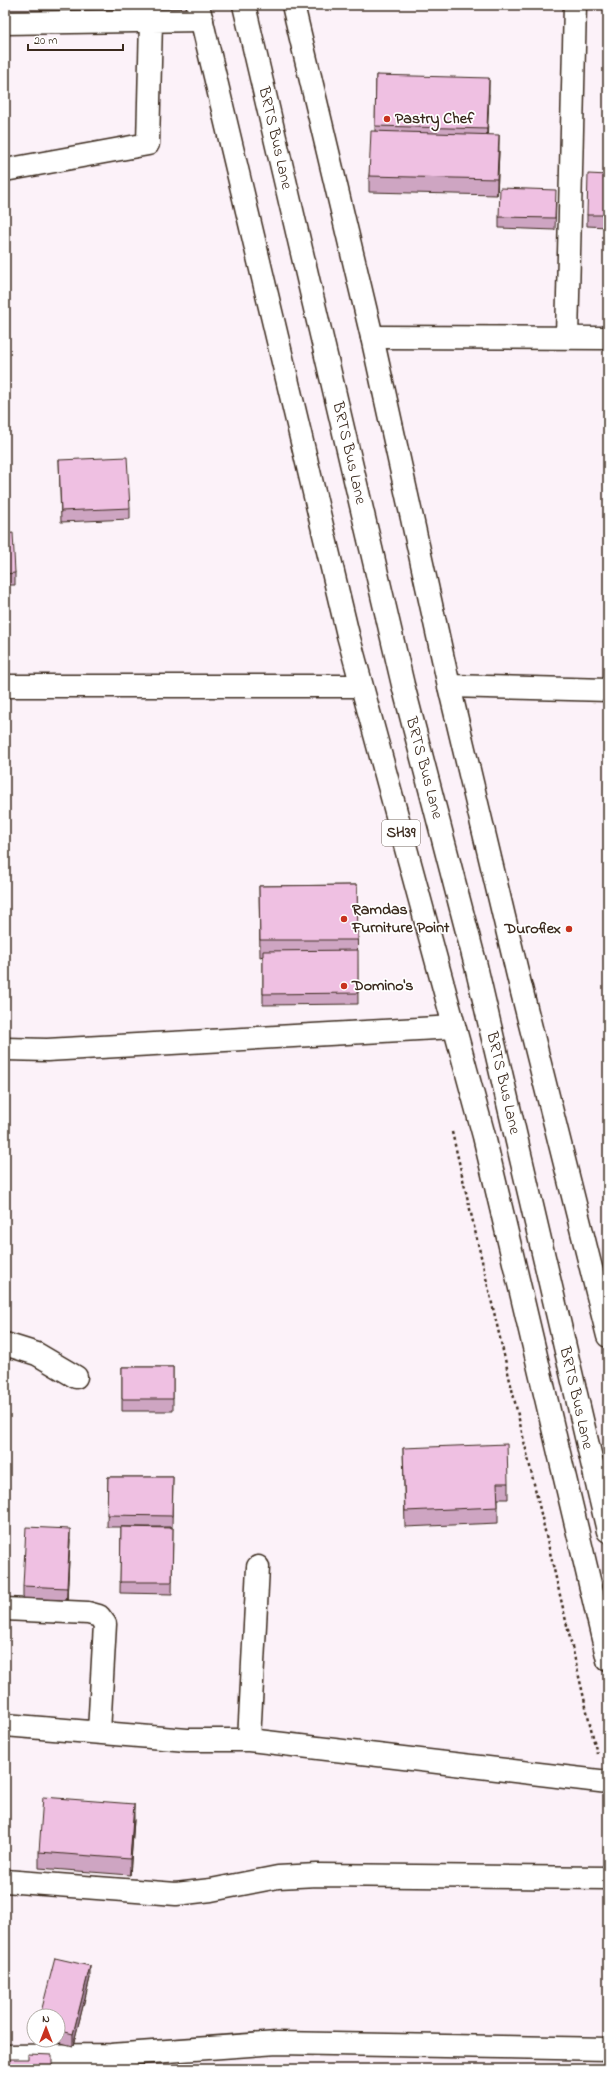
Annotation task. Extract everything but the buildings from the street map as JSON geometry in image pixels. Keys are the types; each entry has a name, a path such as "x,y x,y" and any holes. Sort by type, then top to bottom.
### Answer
{"main road":[{"name":"BRTS Bus Lane","path":"244,5 402,685 476,966 608,1531"},
{"path":"293,5 372,337 449,686 520,984 608,1336"},
{"path":"567,337 575,5"},
{"path":"5,23 151,21 200,13"},
{"name":"SH39","path":"200,13 361,686 485,1144 608,1660"},
{"path":"5,170 148,144 151,21"},
{"path":"372,337 608,338"},
{"path":"5,686 361,686"},
{"path":"449,686 608,690"},
{"path":"5,1049 47,1050 454,1027"},
{"path":"5,1344 37,1354 76,1377"},
{"path":"249,1740 258,1567"},
{"path":"5,1609 88,1613 99,1616 105,1624 99,1732"},
{"path":"5,1725 187,1740 249,1740 608,1782"},
{"path":"5,1881 176,1894 211,1890 278,1877 317,1875 608,1878"},
{"path":"5,2056 111,2055 277,2043 608,2049"}],"place":[{"name":"Pastry Chef","path":"387,119"},
{"name":"Ramdas Furniture Point","path":"344,919"},
{"name":"Duroflex","path":"569,929"},
{"name":"Domino's","path":"344,986"}]}
